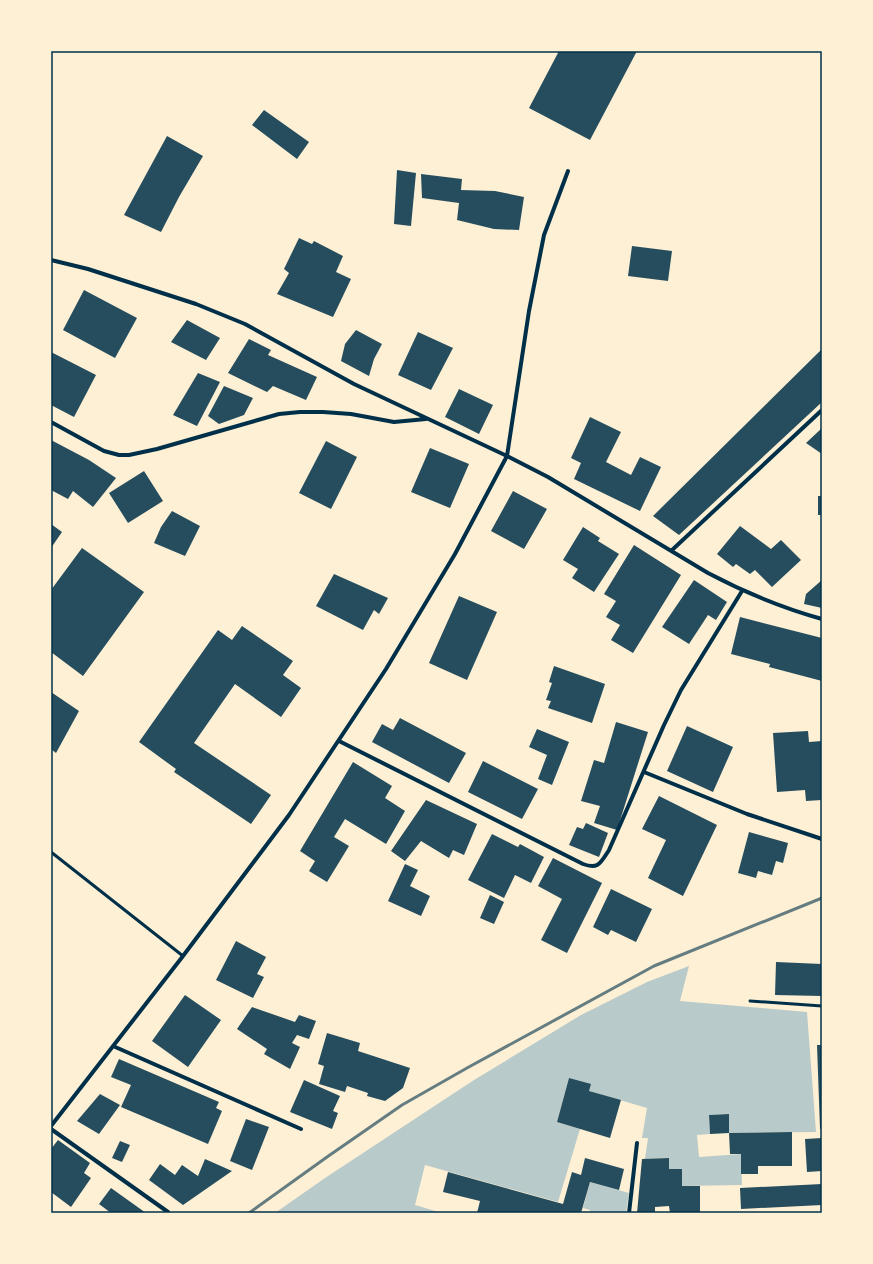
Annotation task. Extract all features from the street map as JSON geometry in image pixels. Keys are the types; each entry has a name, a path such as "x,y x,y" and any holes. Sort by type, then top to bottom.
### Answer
{"street":[{"path":"168,1212 51,1128 277,833 378,681 455,554 506,456 529,311 544,234 568,172"},
{"path":"51,260 88,269 196,304 223,315 259,332 354,384 548,477 708,573 742,591 822,619"},
{"path":"671,551 822,410"},
{"path":"51,422 104,451 129,455 157,449 279,414 317,412 351,414 394,422 428,419"},
{"path":"339,741 583,864 590,867 596,866 602,861 609,850 667,719 687,680 742,591"},
{"path":"644,772 746,814 822,839"},
{"path":"113,1046 301,1129"},
{"path":"629,1213 637,1143"}],"lane":[{"path":"51,852 183,956"},
{"path":"750,1000 822,1006"}],"shaded area":[{"path":"689,966 680,1001 807,1012 816,1132 729,1133 729,1114 709,1115 710,1134 697,1135 699,1157 741,1154 742,1185 682,1186 682,1169 669,1169 669,1158 645,1159 648,1138 642,1138 647,1108 589,1091 569,1078 557,1122 580,1129 558,1202 425,1165 415,1205 442,1213 275,1213 325,1178 474,1080 581,1015 647,982"},
{"path":"590,1182 629,1193 626,1213 589,1213 590,1210 583,1208"}],"building":[{"path":"559,51 637,51 590,140 529,108"},
{"path":"264,110 309,142 297,159 252,125"},
{"path":"167,136 203,156 161,232 124,215"},
{"path":"397,170 416,173 411,226 394,224"},
{"path":"421,174 462,179 461,190 495,191 524,197 519,230 494,229 457,220 459,203 422,198"},
{"path":"299,238 312,244 314,241 343,256 336,272 351,279 333,317 277,294 289,273 284,269"},
{"path":"632,246 672,251 668,281 628,276"},
{"path":"84,290 137,318 115,358 63,330"},
{"path":"187,320 220,338 206,360 171,342"},
{"path":"356,330 382,344 374,359 369,376 341,361 345,344"},
{"path":"418,332 453,348 431,390 398,375"},
{"path":"249,339 271,350 268,355 317,377 306,400 273,386 267,392 228,373"},
{"path":"822,349 822,402 679,535 653,516"},
{"path":"51,352 96,375 74,417 51,405"},
{"path":"198,373 220,382 197,426 173,415"},
{"path":"224,386 253,398 244,415 219,424 208,416"},
{"path":"459,389 493,405 479,434 445,417"},
{"path":"590,417 621,432 606,462 631,475 640,457 661,467 640,511 574,479 581,463 571,458"},
{"path":"822,428 822,454 806,443"},
{"path":"51,440 89,460 116,478 93,507 73,491 68,499 51,490"},
{"path":"326,441 357,457 331,509 299,493"},
{"path":"430,448 469,464 450,508 411,492"},
{"path":"144,471 163,501 128,523 109,493"},
{"path":"513,491 547,509 524,549 491,531"},
{"path":"818,496 822,496 822,515 818,515"},
{"path":"172,511 200,526 185,556 154,543 161,527"},
{"path":"51,524 62,532 51,548"},
{"path":"740,526 771,549 781,540 801,560 772,587 755,570 750,574 736,564 733,567 717,554"},
{"path":"583,527 600,538 598,541 619,554 594,592 572,578 578,569 563,560"},
{"path":"634,545 681,575 633,653 611,640 620,625 606,617 616,601 604,594"},
{"path":"82,548 144,592 83,676 51,652 51,590"},
{"path":"334,574 388,598 379,614 374,610 363,630 316,606"},
{"path":"694,580 727,602 716,620 708,615 689,644 662,627"},
{"path":"822,580 822,608 804,604 806,594"},
{"path":"459,596 497,612 467,680 429,663"},
{"path":"740,617 822,638 822,681 769,667 770,664 731,654"},
{"path":"242,626 293,661 283,675 301,688 281,717 235,684 194,743 271,795 251,824 174,772 176,769 139,742 218,630 232,640"},
{"path":"554,666 605,684 592,723 548,708 551,701 546,700 552,683 549,682"},
{"path":"51,692 79,711 56,753 51,749"},
{"path":"400,718 466,753 449,783 372,742 382,724 393,730"},
{"path":"616,722 648,732 617,830 594,823 600,806 581,801 594,760 604,763"},
{"path":"687,726 733,747 713,792 667,771"},
{"path":"537,729 569,742 552,785 538,779 547,755 529,747"},
{"path":"808,731 809,742 822,741 822,800 806,801 805,790 777,792 773,733"},
{"path":"483,761 538,789 522,819 468,792"},
{"path":"353,762 392,786 385,798 405,811 386,844 345,819 334,837 349,846 327,882 309,871 315,861 300,851"},
{"path":"659,796 717,825 683,896 648,878 666,840 642,829"},
{"path":"426,800 477,824 464,855 453,850 449,858 421,841 405,861 391,851"},
{"path":"586,823 608,833 599,857 569,845 577,827 583,829"},
{"path":"749,832 788,843 783,863 776,861 772,875 758,871 756,878 738,873"},
{"path":"492,834 518,847 520,844 544,857 531,883 515,875 504,898 468,880"},
{"path":"553,858 602,883 567,953 541,940 562,899 538,886"},
{"path":"405,864 418,870 410,886 430,896 421,916 388,901"},
{"path":"611,889 652,909 636,942 611,930 608,935 593,927"},
{"path":"490,895 504,902 494,924 480,918"},
{"path":"236,941 266,957 257,974 264,977 253,998 216,980"},
{"path":"776,962 822,964 822,996 775,995"},
{"path":"185,995 221,1020 188,1067 152,1041"},
{"path":"252,1007 295,1022 299,1015 316,1021 309,1039 297,1035 292,1043 300,1047 290,1069 264,1054 267,1049 237,1029"},
{"path":"327,1033 360,1043 358,1051 410,1068 403,1088 385,1101 367,1096 368,1093 347,1086 345,1092 319,1084 324,1066 318,1064"},
{"path":"817,1045 822,1045 822,1129 820,1129"},
{"path":"119,1059 219,1102 216,1108 222,1111 208,1144 121,1107 131,1085 111,1077"},
{"path":"569,1078 591,1084 589,1091 621,1100 610,1138 557,1122"},
{"path":"304,1080 340,1096 333,1111 338,1113 332,1129 290,1112"},
{"path":"100,1094 120,1105 99,1134 77,1121"},
{"path":"729,1114 729,1133 710,1134 709,1115"},
{"path":"246,1119 269,1127 252,1170 230,1161"},
{"path":"792,1132 792,1166 758,1166 758,1174 741,1174 741,1154 730,1154 729,1133"},
{"path":"822,1138 822,1171 807,1172 805,1139"},
{"path":"58,1140 90,1163 84,1173 91,1178 71,1207 51,1192 51,1149"},
{"path":"120,1141 130,1145 122,1162 112,1158"},
{"path":"585,1158 624,1169 619,1190 590,1182 581,1213 477,1213 480,1201 443,1192 448,1172 563,1204 572,1172 581,1175"},
{"path":"669,1158 669,1169 682,1169 682,1186 700,1186 700,1213 670,1213 669,1206 655,1207 655,1213 637,1213 642,1159"},
{"path":"205,1159 232,1171 183,1205 149,1180 160,1164 175,1175 182,1165 198,1176"},
{"path":"822,1184 822,1205 741,1209 740,1188"},
{"path":"111,1188 146,1213 111,1213 99,1204"}],"railway":[{"path":"249,1213 402,1105 467,1068 654,966 822,898"}]}
